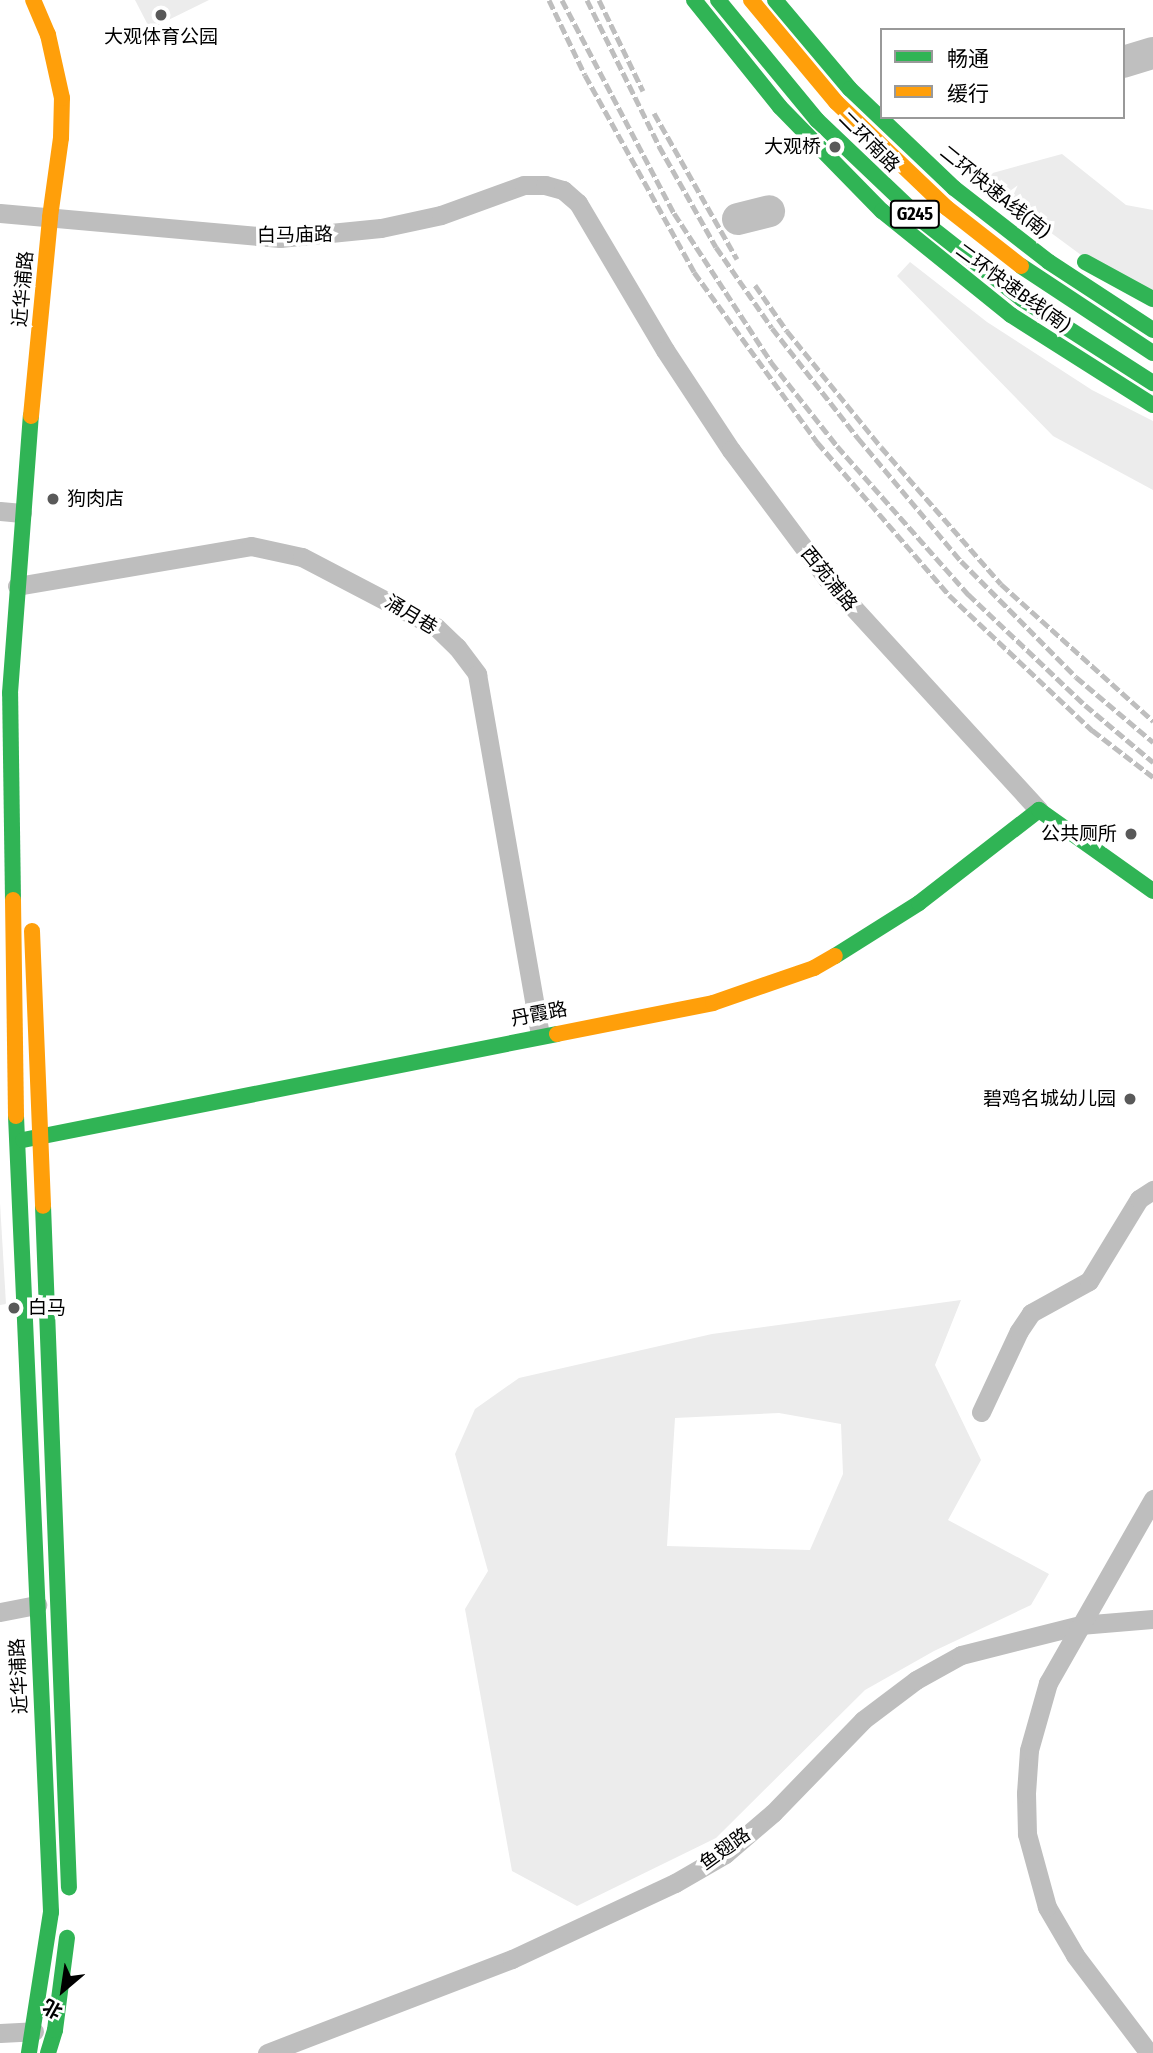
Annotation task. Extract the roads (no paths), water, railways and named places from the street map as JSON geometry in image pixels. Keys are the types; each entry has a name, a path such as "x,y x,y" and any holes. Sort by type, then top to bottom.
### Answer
{"main road":[{"name":"近华浦路","path":"29,858 22,513 64,218 62,98 48,35 33,0"},
{"path":"51,0 64,29"},
{"name":"二环快速B线(南)","path":"694,0 788,116 854,185 902,228 1011,315 1153,405"},
{"name":"二环南路","path":"718,0 817,120 924,222 1022,299 1153,383"},
{"name":"二环南路","path":"751,0 836,102 941,203 1037,278 1153,353"},
{"name":"二环快速A线(南)","path":"775,0 828,65 880,118"},
{"path":"828,65 880,113"},
{"name":"二环快速A线(南)","path":"881,119 984,213 1084,287 1153,331"},
{"path":"887,119 947,168 1047,239"},
{"path":"1067,251 1153,299"},
{"name":"近华浦路","path":"29,2053 51,1912 37,1605 8,1143 6,808 10,693 44,463"},
{"name":"西苑浦路","path":"1039,810 1153,891"},
{"name":"丹霞路","path":"8,1143 540,1034 713,1003 814,968 919,903 1039,810"},
{"path":"31,914 69,1899"},
{"path":"48,2053 55,2030 68,1926"}],"street":[{"name":"白马庙路","path":"0,213 280,238 324,236 405,223 441,215 524,185 545,185 563,191 578,203"},
{"name":"西苑浦路","path":"578,203 665,350 731,450 828,580 1039,810"},
{"path":"0,511 22,513"},
{"name":"涌月巷","path":"25,586 251,546 302,557 436,627 457,646 477,674 540,1034"},
{"path":"981,1412 1018,1331 1031,1313 1089,1281 1139,1199 1153,1190"},
{"path":"1149,2053 1075,1955 1047,1907 1027,1834 1028,1750 1048,1683 1153,1499"},
{"path":"0,1612 37,1605"},
{"name":"鱼翅路","path":"267,2053 512,1959 676,1883 725,1853 773,1813 863,1720 916,1680 961,1655 1080,1625 1153,1619"},
{"path":"0,2033 34,2031"}],"waterway":[{"path":"1125,61 1153,53"},
{"path":"738,219 769,211"}],"railway":[{"path":"549,0 585,75 694,272 817,442 949,595 1092,730 1153,777"},
{"path":"562,0 674,213 771,362 837,446 968,594 1085,705 1153,762"},
{"path":"587,0 659,146 716,247 772,328 858,438 961,561 1076,677 1153,742"},
{"path":"599,0 643,91"},
{"path":"654,113 737,259"},
{"path":"755,285 787,331 881,447 1001,584 1153,721"}],"place":[{"name":"大观体育公园","path":"161,15"},
{"name":"大观桥","path":"835,147"},
{"name":"狗肉店","path":"53,499"},
{"name":"公共厕所","path":"1131,834"},
{"name":"碧鸡名城幼儿园","path":"1130,1099"},
{"name":"白马","path":"14,1308"}]}
